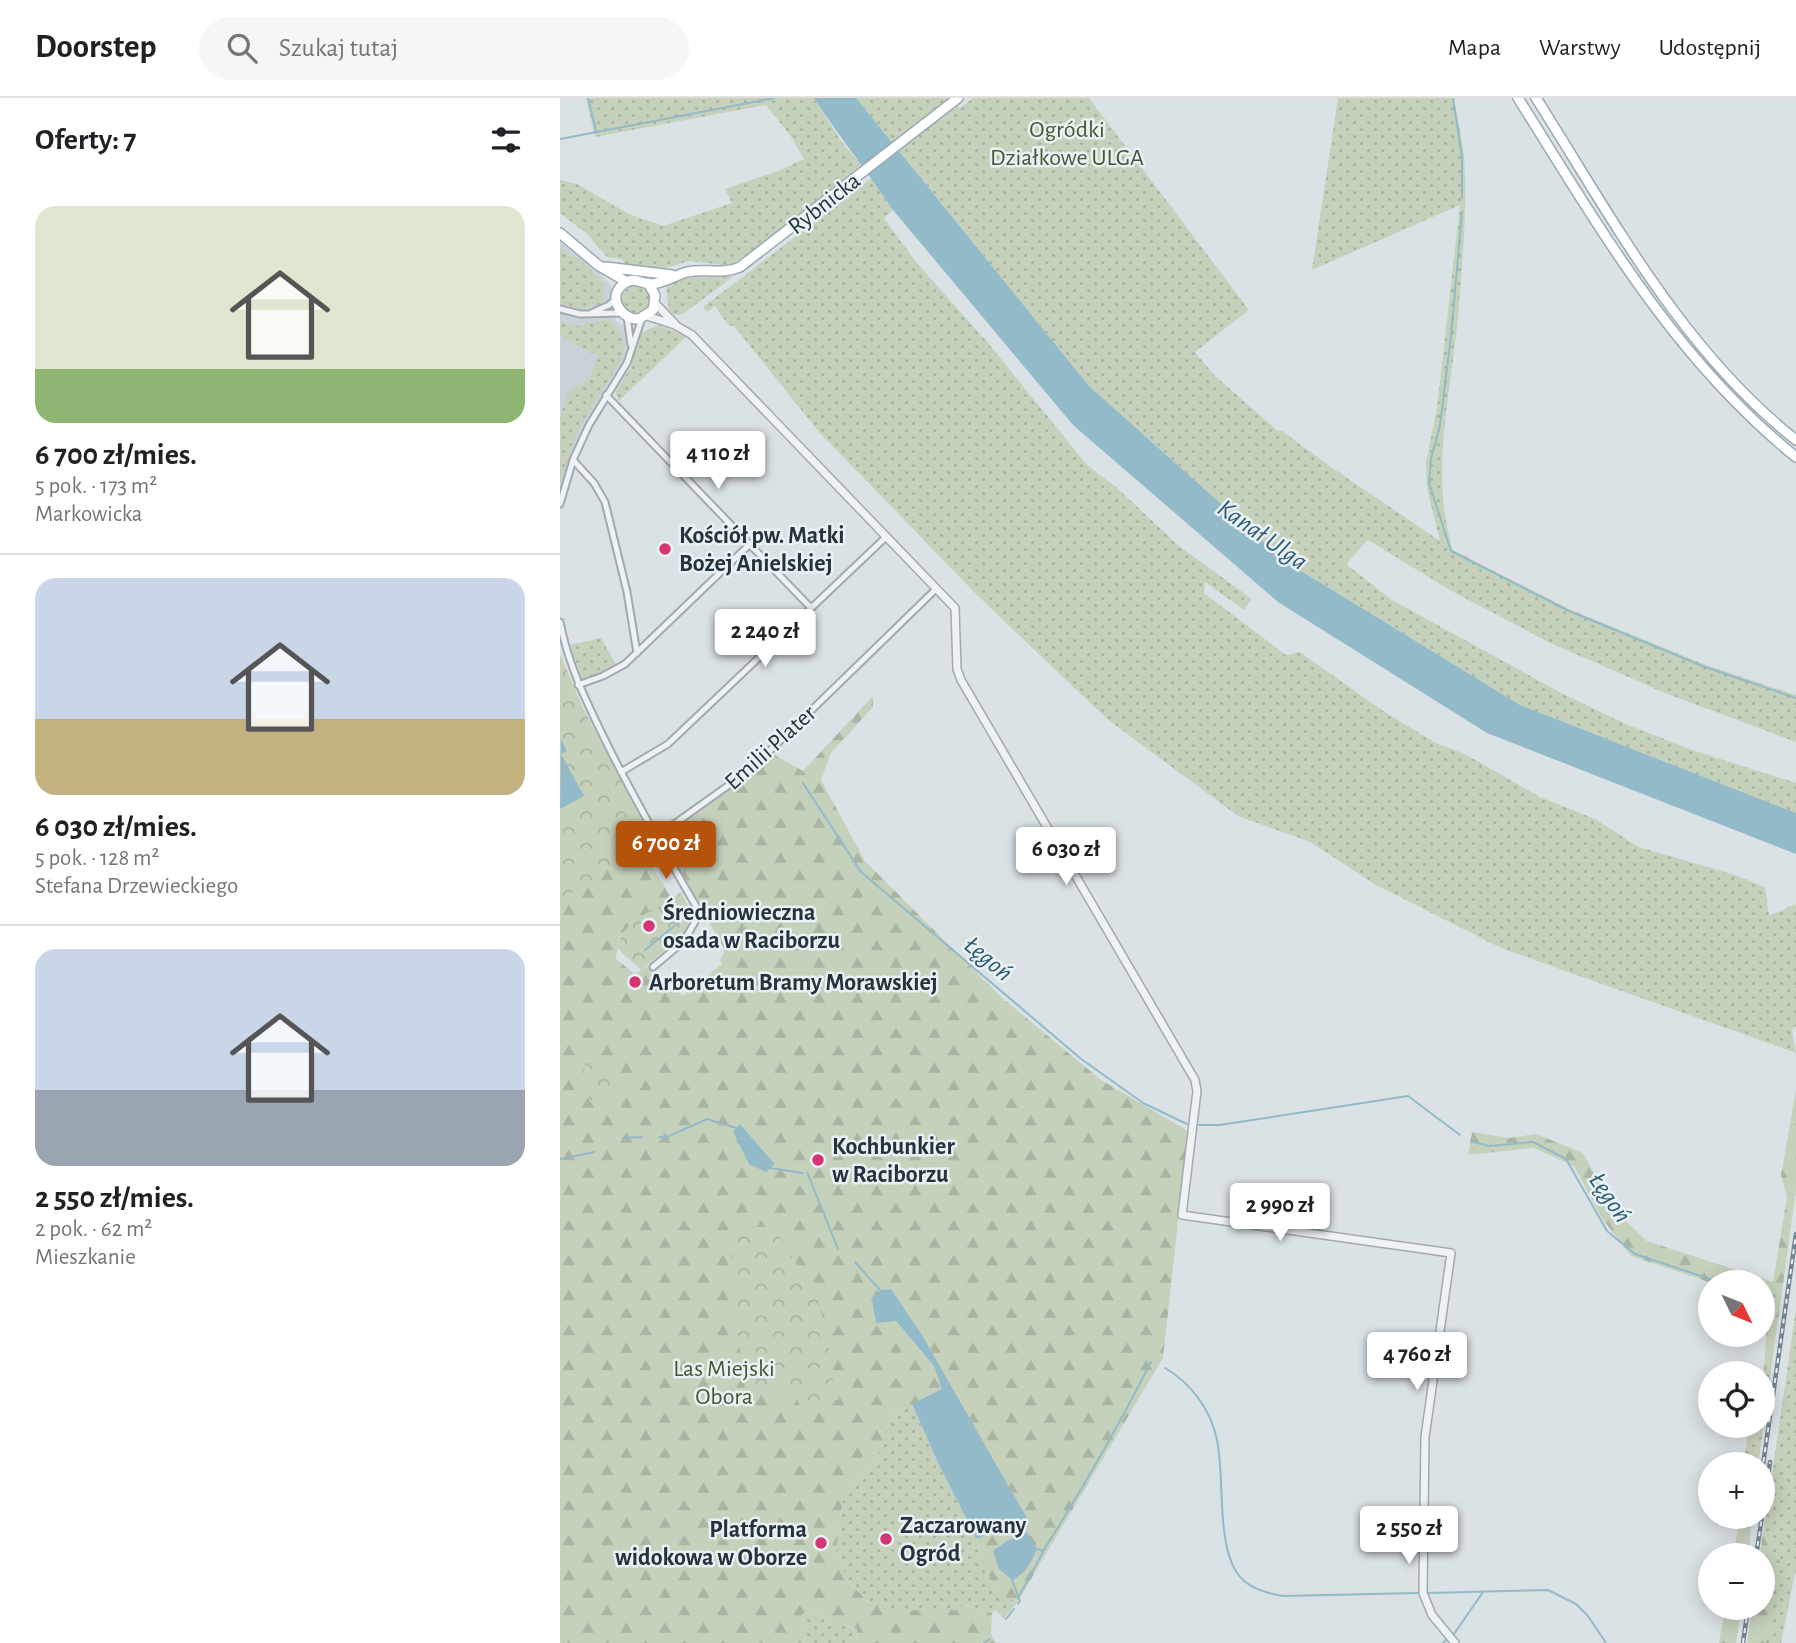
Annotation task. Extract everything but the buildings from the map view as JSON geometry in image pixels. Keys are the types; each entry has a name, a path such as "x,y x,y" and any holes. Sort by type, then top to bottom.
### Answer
{"main road":[{"path":"1518,98 1614,251 1656,312 1726,394 1796,457"},
{"path":"1536,98 1626,244 1666,302 1734,383 1796,440"},
{"name":"Rybnicka","path":"560,233 598,265 627,282 639,280 648,284 694,271 731,271 770,246 955,101"},
{"path":"598,265 677,275"},
{"name":"Rybnicka","path":"598,265 617,295 624,315"},
{"path":"624,315 644,317 663,288 677,275"},
{"path":"617,295 627,282"},
{"path":"648,284 653,289 656,301"}],"street":[{"path":"589,314 609,305 617,295"},
{"path":"656,301 675,325"},
{"path":"560,309 572,313 624,315 631,346"},
{"path":"560,504 573,460 589,425 627,363 631,346 644,317 675,325 695,338 955,608 957,668 961,680 1195,1080 1197,1091 1182,1215 1451,1253 1425,1437 1423,1593 1432,1615 1455,1643"},
{"path":"606,395 811,608"},
{"path":"573,460 594,483 605,502 637,653"},
{"path":"621,772 668,744 886,537"},
{"path":"578,685 625,664 750,544"},
{"name":"Emilii Plater","path":"656,837 750,770 936,589"},
{"path":"560,622 578,685 621,772 700,912 684,941 653,967"}],"shaded area":[{"path":"560,238 593,266 612,287 613,297 609,302 616,321 627,327 628,333 624,359 589,417 560,490"}],"green space":[{"path":"586,98 814,98 841,141 861,165 734,263 724,265 689,261 662,269 625,264 622,259 607,257 587,234 560,213 560,180 577,184 629,214 663,226 732,203 725,189 804,159 790,135 766,105 595,137"},
{"name":"Ogródki Działkowe ULGA","path":"856,98 952,98 960,108 973,98 1089,98 1249,310 1195,352 1214,375 1278,431 1282,431 1440,541 1427,489 1426,462 1437,408 1460,205 1312,270 1338,98 1454,98 1464,156 1465,195 1458,317 1442,463 1446,521 1453,550 1569,609 1706,665 1796,695 1796,742 1665,693 1550,643 1448,589 1368,540 1346,564 1392,600 1565,695 1626,724 1692,750 1796,783 1796,813 1520,705 1285,561 1089,386"},
{"path":"872,178 893,210 884,218 916,262 988,343 1087,465 1117,488 1179,546 1252,599 1244,610 1205,582 1204,593 1286,655 1300,652 1383,711 1436,743 1465,754 1540,797 1595,819 1639,847 1735,875 1765,887 1769,916 1796,904 1796,1026 1792,1030 1796,1053 1501,948 1376,885 1310,842 1238,816 1107,719 978,596 819,432 715,306 707,312 703,307"},
{"path":"560,247 582,261 604,284 603,305 577,309 560,304"},
{"path":"734,276 683,314 675,315 669,310 666,288 674,283 690,278"},
{"path":"636,286 646,290 650,300 646,310 636,314 626,310 622,300 626,290"},
{"path":"607,319 621,337 624,347 622,359 577,434 560,484 560,417 568,392 590,378 598,356 564,339 560,332 560,321 577,326"},
{"path":"658,325 687,336 619,401 615,392 631,367 639,334"},
{"path":"601,638 617,666 587,680 582,679 570,645"},
{"path":"560,654 582,706 652,840 562,899 560,897"},
{"name":"Las Miejski Obora","path":"873,696 873,707 831,753 821,780 865,861 1000,996 1101,1080 1188,1131 1163,1358 1018,1601 1001,1597 982,1563 977,1539 1027,1518 922,1335 891,1289 880,1290 896,1321 934,1366 943,1389 892,1414 878,1455 842,1502 836,1554 849,1583 869,1602 893,1610 957,1610 964,1605 992,1613 991,1634 996,1643 856,1643 857,1629 823,1616 802,1613 805,1643 560,1643 560,835 622,843 652,840 648,860 672,899 643,916 619,937 616,959 635,974 647,966 683,996 722,964 720,960 725,950 659,838 752,772 771,753 803,771","holes":["740,1124 775,1164 750,1164"]},
{"path":"681,892 692,915 687,928 681,937 677,936 676,941 641,970 617,948 620,938 634,922"},
{"path":"602,1055 618,1087 591,1101 582,1082 585,1063"},
{"path":"1796,1090 1796,1190 1775,1342 1775,1270 1787,1197 1781,1175"},
{"path":"1472,1132 1510,1138 1536,1134 1583,1153 1616,1212 1647,1241 1736,1270 1698,1270 1698,1278 1631,1256 1601,1217 1574,1166 1534,1148 1468,1155"},
{"path":"774,1227 817,1298 829,1339 830,1370 839,1399 803,1414 796,1396 790,1399 778,1392 746,1397 733,1294 729,1229"},
{"path":"1796,1310 1796,1569 1781,1643 1748,1643 1757,1620 1775,1620 1775,1543 1762,1543 1764,1529 1775,1529 1775,1454"},
{"path":"1774,1347 1772,1361 1765,1361 1765,1348"},
{"name":"Zaczarowany Ogród","path":"912,1404 940,1467 977,1539 982,1563 1001,1597 1018,1601 1004,1619 996,1610 992,1613 964,1605 958,1610 892,1610 869,1602 849,1583 836,1554 842,1502 878,1455 892,1414"},
{"path":"1748,1438 1762,1438 1760,1452 1745,1452"},
{"path":"1738,1529 1751,1529 1749,1543 1735,1543"},
{"path":"1763,1531 1770,1531 1771,1543 1762,1543"},
{"path":"1775,1555 1781,1563 1775,1587"},
{"path":"802,1613 822,1616 857,1629 856,1643 805,1643"},
{"path":"1723,1620 1739,1620 1736,1643 1719,1643"},
{"path":"1750,1620 1771,1620 1765,1643 1747,1643"}],"water":[{"path":"814,98 856,98 1089,386 1285,561 1520,705 1796,813 1796,854 1487,733 1278,602 1073,425 893,210"},
{"path":"561,739 567,751 561,754 584,796 560,809"},
{"path":"740,1124 775,1164 766,1172 749,1164 733,1132"},
{"path":"891,1289 922,1335 1027,1518 977,1539 940,1467 912,1404 942,1389 934,1366 896,1321 876,1323 872,1300 880,1290"},
{"path":"1027,1532 1037,1549 1024,1571 1012,1580 999,1569 993,1551"}],"waterway":[{"path":"588,98 596,131"},
{"path":"560,139 774,98"},
{"path":"1453,98 1462,157 1462,198"},
{"path":"1462,212 1451,336 1440,425 1431,459 1429,483 1451,551 1569,611 1705,667 1796,698"},
{"name":"Łęgoń","path":"803,783 861,872 1080,1058 1143,1103 1187,1124"},
{"path":"645,950 678,923"},
{"name":"Łęgoń","path":"1199,1125 1220,1125 1408,1096 1460,1135"},
{"path":"659,1137 667,1137 707,1119 736,1128"},
{"path":"623,1138 642,1137"},
{"name":"Łęgoń","path":"1473,1142 1489,1146 1533,1142 1566,1159 1607,1231 1635,1254 1698,1275"},
{"path":"560,1159 594,1152"},
{"path":"770,1168 803,1173"},
{"path":"807,1172 838,1249"},
{"path":"855,1262 880,1290"},
{"path":"1037,1549 1043,1551 1072,1505 1151,1362"},
{"path":"1165,1368 1191,1389 1205,1408 1214,1429 1219,1455 1226,1544 1230,1560 1241,1578 1251,1586 1283,1596 1418,1593"},
{"path":"1018,1598 1043,1552"},
{"path":"1012,1580 1020,1601 1018,1604"},
{"path":"1428,1593 1548,1590 1576,1604 1588,1616 1606,1643"},
{"path":"1454,1634 1483,1592"},
{"path":"1006,1619 1014,1609"},
{"path":"984,1643 990,1639"},
{"path":"1443,1643 1446,1640"}],"railway":[{"path":"1765,1452 1796,1234"},
{"path":"1758,1543 1760,1529"},
{"path":"1743,1643 1746,1620"}],"place":[{"name":"Kościół pw. Matki Bożej Anielskiej","path":"665,549"},
{"name":"Średniowieczna osada w Raciborzu","path":"649,926"},
{"name":"Arboretum Bramy Morawskiej","path":"635,982"},
{"name":"Kochbunkier w Raciborzu","path":"818,1160"},
{"name":"Zaczarowany Ogród","path":"886,1539"},
{"name":"Platforma widokowa w Oborze","path":"821,1543"}],"water label":[{"name":"Kanał Ulga","path":"1263,534"}]}
